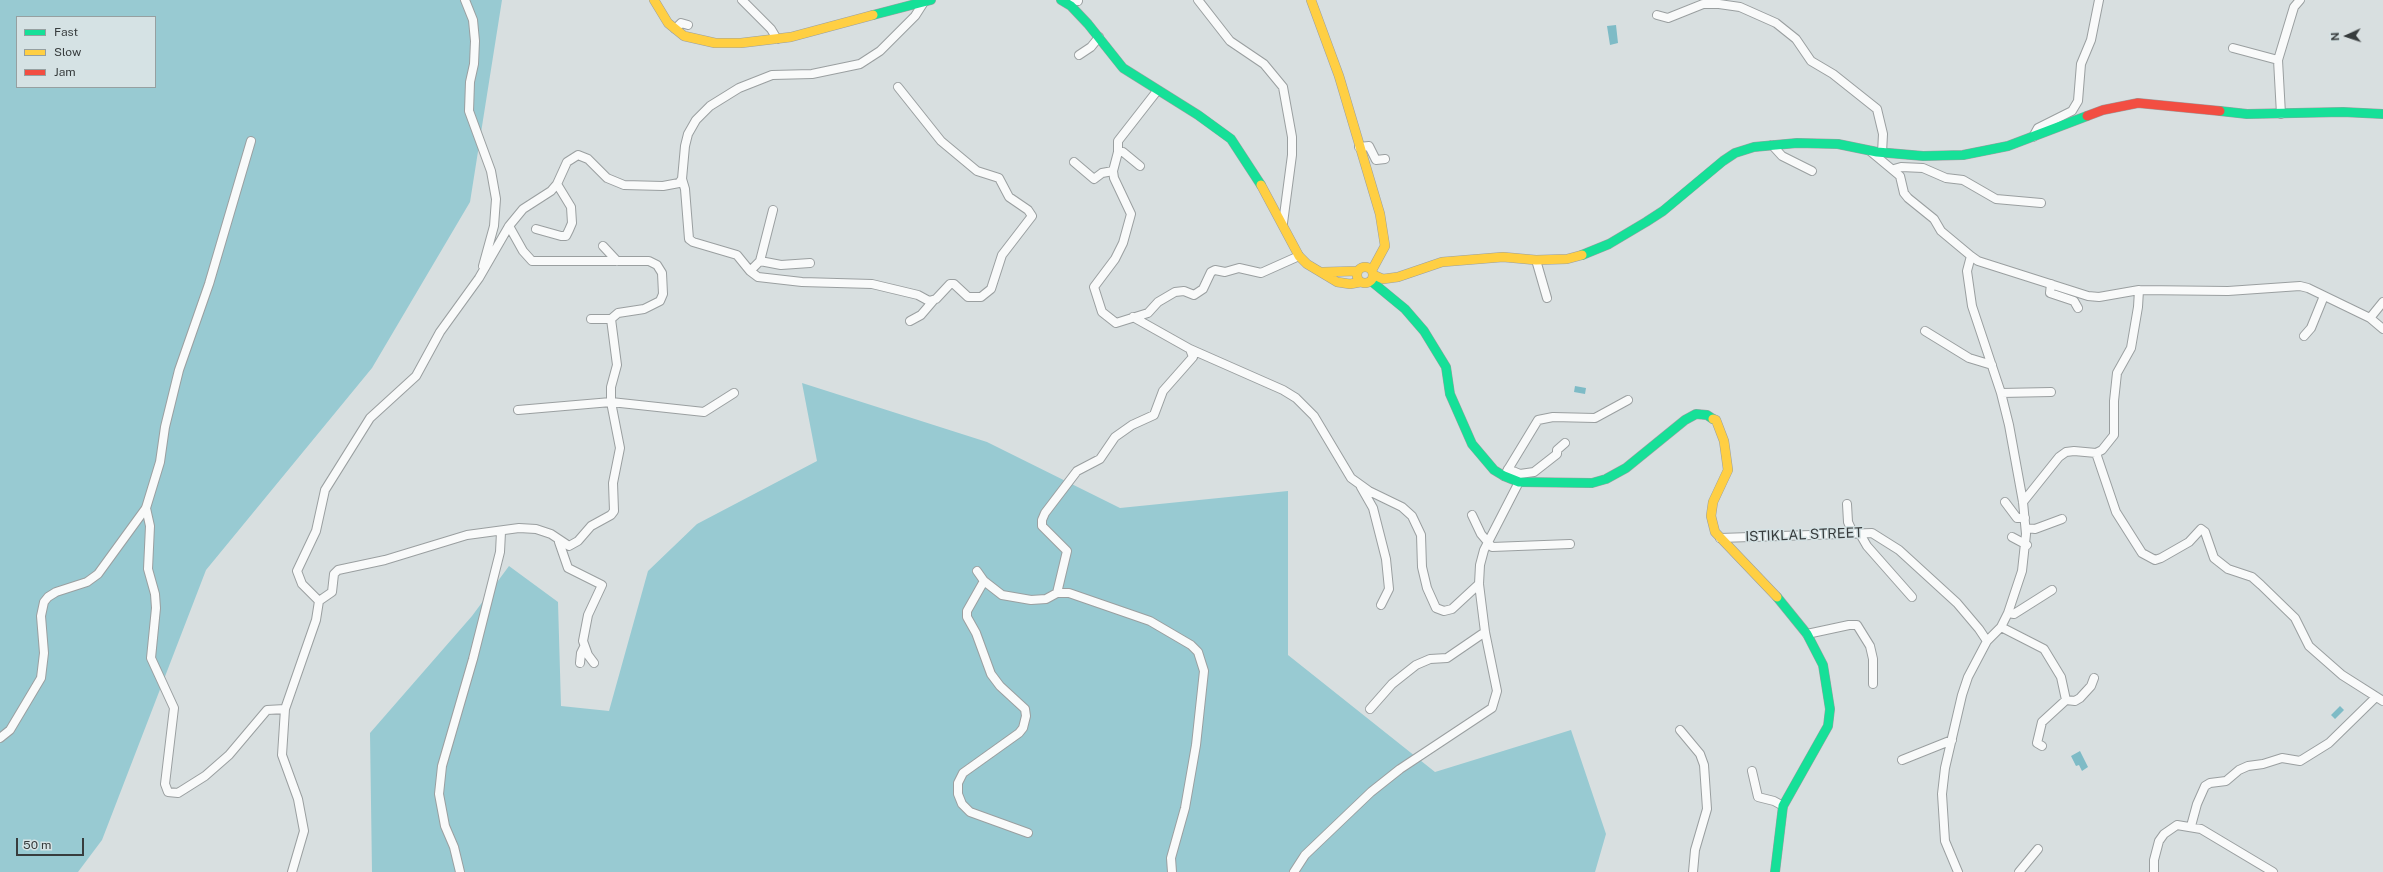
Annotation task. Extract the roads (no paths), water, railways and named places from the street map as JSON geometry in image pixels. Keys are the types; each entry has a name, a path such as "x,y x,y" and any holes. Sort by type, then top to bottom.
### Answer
{"street":[{"path":"465,0 472,20 475,41 474,64 470,82 469,111 491,171 496,199 494,226 479,278"},
{"path":"654,0 668,23 689,39 715,43 777,39 820,30 928,1"},
{"path":"742,0 771,29 777,39"},
{"path":"1198,0 1230,41 1264,64 1283,87 1292,137 1292,155 1283,223"},
{"path":"1064,1 1076,11 1123,68 1157,91 1198,115 1231,139 1252,169 1283,223 1299,256 1317,272 1337,282 1350,284 1361,282 1357,277 1368,273 1385,246 1384,233 1377,202 1328,43 1311,0"},
{"path":"2033,137 2038,128 2072,110 2078,101 2081,64 2091,40 2099,0"},
{"path":"2281,114 2278,60 2294,7 2300,0"},
{"path":"928,1 880,51 860,64 812,74 772,75 739,88 710,106 696,120 688,134 685,146 682,179 685,189 689,239 693,242 738,255 750,271 758,277 770,280 881,285 933,301"},
{"path":"1657,15 1668,18 1703,4 1720,4 1740,7 1776,23 1796,39 1811,61 1833,74 1877,109 1883,134 1882,152"},
{"path":"675,29 681,23 688,25"},
{"path":"1079,55 1091,47 1098,37"},
{"path":"2233,48 2278,60"},
{"path":"898,87 941,141 977,171 999,178 1009,197 1028,210 1032,216 999,260 994,283 987,294 974,298 968,297 954,284 950,284 921,315 910,320"},
{"path":"1157,91 1118,141 1118,152 1113,171 1114,178 1131,214 1123,243 1115,259 1094,287 1102,312 1116,323 1148,313 1158,302 1175,292 1184,291 1194,295 1203,289 1211,272 1215,270 1225,272 1239,268 1261,273 1299,256"},
{"path":"1317,272 1368,273 1383,279 1398,277 1442,262 1503,257 1536,260 1567,259 1609,244 1663,211 1714,167 1735,154 1754,147 1772,145 1838,144 1882,152 1944,156 1968,155 2033,137 2103,110 2138,103 2171,104 2229,114 2362,112 2383,114"},
{"path":"0,738 10,730 41,678 44,653 41,616 44,602 48,597 56,592 87,582 98,574 146,508 160,462 165,427 179,370 209,284 251,141"},
{"path":"1772,145 1782,156 1812,171"},
{"path":"1359,147 1369,146 1376,160 1385,159"},
{"path":"1869,150 1882,163 1894,169 1900,176 1904,193 1908,198 1934,219 1941,230 1978,261 2088,296 2099,297 2139,290 2228,291 2291,286 2308,288 2370,318 2383,329"},
{"path":"1118,152 1123,152 1140,166"},
{"path":"319,601 299,579 297,572 316,531 325,490 370,418 380,406 406,388 416,376 440,332 479,278 510,226 523,210 546,196 557,184 567,162 578,155 588,159 611,180 624,185 675,185 682,179"},
{"path":"1074,162 1094,179 1102,173 1113,171"},
{"path":"1894,169 1901,167 1923,168 1946,178 1963,180 1996,199 2040,203"},
{"path":"536,229 561,236 566,236 569,230 572,223 571,207 557,184"},
{"path":"750,271 760,261 774,210"},
{"path":"510,226 523,251 532,261 649,261 657,265 662,273 664,294 660,301 653,305 618,313 611,319 592,319"},
{"path":"603,246 617,261"},
{"path":"1958,872 1945,842 1943,813 1945,768 1968,677 1987,641 2001,627 2008,613 2022,571 2026,545 2023,502 2001,393 1972,306 1967,271 1971,256"},
{"path":"1536,260 1547,298"},
{"path":"760,261 781,265 810,263"},
{"path":"1368,273 1424,330 1446,367 1450,394 1472,444 1494,470 1520,474 1534,472 1557,454 1557,450 1565,443"},
{"path":"2051,284 2050,292 2074,301 2078,308"},
{"path":"2023,502 2058,456 2066,452 2096,452 2102,450 2114,435 2114,401 2117,373 2131,348 2138,307 2139,290"},
{"path":"2304,336 2311,328 2324,296"},
{"path":"2370,318 2383,302"},
{"path":"1133,317 1190,349 1282,390 1296,398 1314,416 1351,478 1359,485 1371,502 1383,544 1389,589 1381,606"},
{"path":"292,872 304,831 298,799 282,755 286,709 314,626 319,601 332,592 334,574 338,570 385,560 467,535 502,532 519,528 536,529 551,534 569,546 574,544 591,526 611,516 614,510 613,483 620,448 611,402 611,387 617,365 611,319"},
{"path":"1925,331 1969,358 1992,365"},
{"path":"1057,593 1067,551 1042,526 1042,520 1045,513 1078,471 1100,459 1115,437 1132,425 1154,415 1164,391 1193,357 1190,349"},
{"path":"2001,393 2051,392"},
{"path":"518,410 611,402 704,412 734,393"},
{"path":"1506,473 1538,420 1552,417 1595,418 1628,400"},
{"path":"1506,473 1519,482 1592,483 1606,479 1626,468 1686,420 1696,414 1707,415 1716,420 1727,455 1728,470 1713,502 1711,516 1715,532 1766,584 1807,634 1823,665 1830,708 1828,726 1809,761 1790,790 1784,806 1774,872"},
{"path":"2096,452 2116,512 2142,553 2155,560 2189,542 2201,530 2205,532 2214,558 2228,569 2252,577 2295,618 2309,646 2342,675 2379,700 2329,743 2300,761 2282,758 2263,764 2248,766 2239,770 2226,781 2210,783 2205,786 2197,804 2191,826"},
{"path":"1294,872 1305,854 1371,792 1407,764 1492,708 1497,691 1485,632 1479,584 1480,565 1488,543 1519,482"},
{"path":"1359,485 1402,507 1416,522 1421,535 1424,576 1431,601 1436,608 1444,611 1452,610 1479,584"},
{"path":"2005,502 2017,518 2025,518"},
{"path":"1847,504 1848,522 1912,597"},
{"path":"146,508 150,526 148,569 155,594 156,608 151,658 174,708 165,784 168,792 178,793 205,776 229,755 267,710 286,709"},
{"path":"1472,515 1488,543 1492,547 1570,544"},
{"path":"2026,528 2035,529 2062,519"},
{"path":"460,872 454,847 445,826 439,794 442,766 474,659 500,552 502,532"},
{"name":"ISTIKLAL STREET","path":"1720,538 1856,532 1872,533 1898,550 1957,603 1987,641"},
{"path":"2012,537 2026,545"},
{"path":"558,539 563,548 568,568 602,585 586,622 583,641 584,648 594,663"},
{"path":"978,571 984,581 1002,595 1021,600 1046,599 1057,593 1069,593 1150,621 1191,645 1198,652 1202,660 1204,671 1196,745 1185,808 1171,858 1172,872"},
{"path":"984,581 967,611 967,617 976,633 991,674 1000,686 1026,709 1026,716 1023,728 1019,733 962,773 958,783 958,794 962,804 970,812 1028,833"},
{"path":"2008,613 2014,614 2052,590"},
{"path":"1807,634 1849,625 1857,625 1870,646 1873,659 1873,684"},
{"path":"2001,627 2044,649 2060,677 2066,700"},
{"path":"1370,709 1392,684 1416,665 1430,659 1447,658 1485,632"},
{"path":"580,663 581,653 584,648"},
{"path":"2042,746 2037,743 2042,722 2066,700 2075,701 2080,698 2091,686 2094,678"},
{"path":"1680,730 1700,754 1704,765 1707,809 1695,850 1693,872"},
{"path":"1902,760 1952,740"},
{"path":"1752,771 1758,797 1774,801 1784,806"},
{"path":"2154,872 2156,850 2164,834 2177,825 2191,826 2216,836 2273,872"},
{"path":"2018,872 2038,849"}]}
